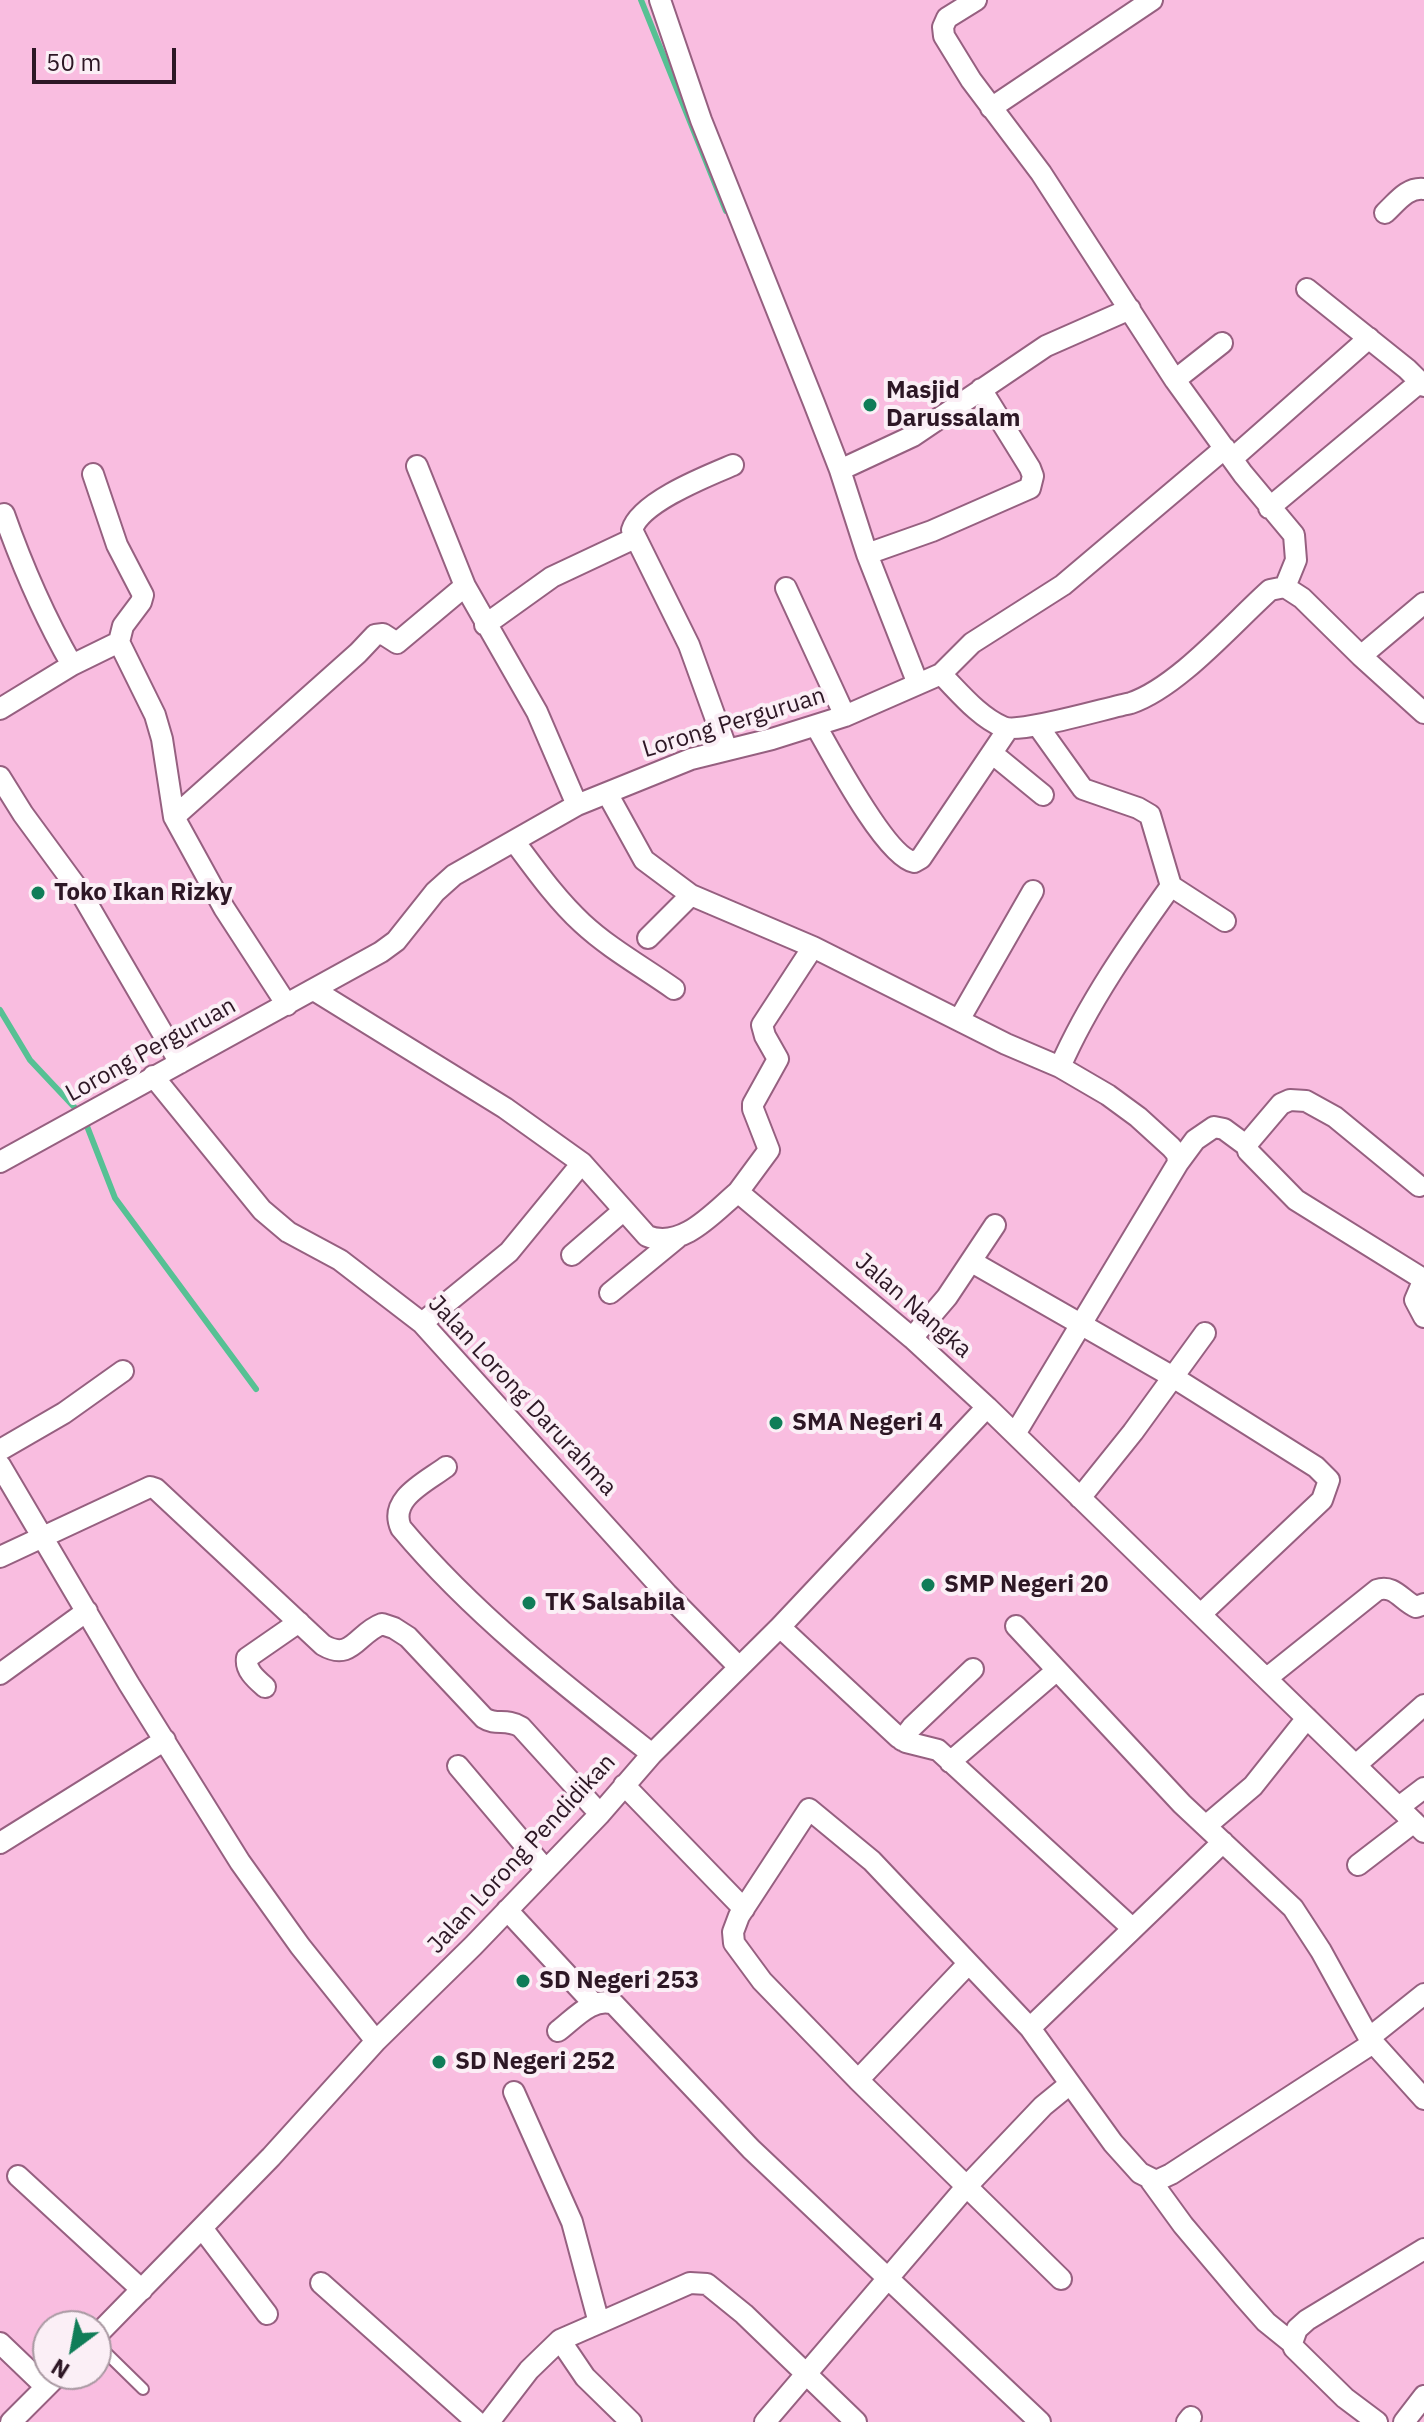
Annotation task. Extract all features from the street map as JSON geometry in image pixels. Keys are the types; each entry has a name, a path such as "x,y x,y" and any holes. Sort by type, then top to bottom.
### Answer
{"street":[{"path":"660,0 701,120 840,470 867,554 918,684"},
{"path":"976,0 949,16 943,27 954,52 991,108 1041,173 1175,380 1269,508 1290,529 1296,542 1296,560 1285,587"},
{"path":"991,108 1152,0"},
{"path":"1385,213 1407,193 1424,189"},
{"path":"1269,508 1422,384 1307,289"},
{"path":"840,470 913,436 1046,346 1130,309"},
{"path":"1369,338 1063,585 972,643 941,674 979,711 1008,729 1038,726 1144,698 1192,662 1270,590 1285,587 1302,598 1424,713"},
{"path":"1175,380 1222,343"},
{"path":"867,554 932,531 1030,488 1033,476 1030,468 981,389"},
{"path":"727,750 689,645 632,527 643,513 686,486 733,465"},
{"path":"417,466 465,586 537,712 577,805"},
{"path":"93,474 117,545 143,595 123,626 119,642 155,715 162,739 174,817 224,908 287,1005"},
{"path":"4,514 24,573 72,665"},
{"path":"485,625 552,577 635,538"},
{"path":"174,817 347,664 375,635 383,634 397,643 465,586"},
{"path":"786,588 845,716"},
{"path":"1361,656 1424,603"},
{"path":"0,709 72,665 119,642"},
{"name":"Lorong Perguruan","path":"0,1162 390,946 444,884 577,805 691,759 845,716 941,674"},
{"path":"816,726 877,828 904,858 911,861 921,858 1008,729"},
{"path":"1038,726 1083,789 1150,815 1171,886 1225,921"},
{"path":"993,754 1043,795"},
{"path":"0,777 81,893 180,1063"},
{"path":"607,793 644,860 691,895 813,947 1006,1044 1060,1067 1138,1117 1171,1147 1177,1154 1178,1163"},
{"path":"514,841 581,923 619,953 674,989"},
{"path":"1060,1067 1076,1031 1135,936 1171,886"},
{"path":"959,1020 1033,891"},
{"path":"648,938 691,895"},
{"path":"610,1293 738,1192 769,1150 753,1104 778,1059 762,1025 813,947"},
{"path":"314,990 505,1108 582,1163 647,1236 659,1241 677,1238"},
{"name":"Jalan Lorong Darurahma","path":"153,1076 233,1177 275,1223 340,1260 422,1323 667,1594 739,1667"},
{"path":"1247,1146 1281,1104 1290,1100 1306,1101 1335,1117 1422,1187"},
{"path":"1015,1434 1178,1163 1195,1140 1214,1127 1224,1129 1247,1146 1257,1161 1296,1200 1424,1279 1415,1300 1424,1317"},
{"path":"422,1323 509,1252 582,1163"},
{"name":"Jalan Nangka","path":"738,1192 912,1338 987,1407 1412,1820"},
{"path":"572,1255 624,1210"},
{"path":"912,1338 972,1262 995,1225"},
{"path":"972,1262 1173,1377 1316,1467 1329,1480 1322,1500 1201,1614"},
{"path":"1080,1498 1205,1333"},
{"path":"0,1450 64,1413 123,1371"},
{"name":"Jalan Lorong Pendidikan","path":"112,2320 271,2157 376,2041 600,1814 652,1754 780,1627 987,1407"},
{"path":"0,1465 240,1862 300,1946 376,2041"},
{"path":"446,1467 402,1502 397,1514 401,1528 480,1610 567,1687 652,1754"},
{"path":"0,1557 150,1487 156,1489 323,1645 345,1651 382,1624 401,1632 484,1718 490,1722 508,1721 521,1727 600,1814"},
{"path":"1267,1678 1377,1590 1392,1590 1416,1607 1424,1604"},
{"path":"0,1674 87,1611"},
{"path":"265,1687 252,1674 246,1663 247,1658 299,1622"},
{"path":"1016,1626 1182,1804 1293,1908 1371,2041 1424,2099"},
{"path":"780,1627 902,1740 938,1750 1132,1928"},
{"path":"902,1740 973,1669"},
{"path":"950,1762 1056,1671"},
{"path":"1356,1765 1424,1705"},
{"path":"1207,1825 1253,1786 1307,1718"},
{"path":"0,1843 165,1740"},
{"path":"458,1766 545,1869"},
{"path":"624,1785 744,1909"},
{"path":"1358,1865 1412,1820 1424,1788"},
{"path":"1061,2279 858,2080 762,1981 736,1949 733,1932 744,1909 809,1809 872,1861 1030,2028 1113,2143 1151,2181 1183,2225 1266,2322 1292,2343 1345,2398 1377,2422"},
{"path":"1030,2028 1223,1842"},
{"path":"507,1910 594,2004"},
{"path":"858,2080 968,1964"},
{"path":"1151,2181 1171,2174 1371,2041 1424,1994"},
{"path":"558,2031 594,2004 607,2002 619,2009 751,2149 1040,2422"},
{"path":"765,2422 966,2187 1043,2106 1070,2084"},
{"path":"514,2092 572,2222 599,2323"},
{"path":"18,2176 142,2290"},
{"path":"202,2228 267,2314"},
{"path":"1292,2343 1293,2334 1307,2320 1424,2249"},
{"path":"321,2283 477,2422"},
{"path":"489,2422 529,2370 560,2340 690,2283 701,2283 724,2295 856,2422"},
{"path":"560,2340 585,2377 631,2422"},
{"path":"0,2343 32,2366"},
{"path":"11,2422 43,2390"},
{"path":"1404,2422 1424,2396"}],"lane":[{"path":"112,2359 143,2389"}],"waterway":[{"path":"641,0 726,211"},
{"path":"0,1010 30,1060 77,1110"},
{"path":"85,1121 115,1198 256,1389"}],"place":[{"name":"Masjid Darussalam","path":"870,405"},
{"name":"Toko Ikan Rizky","path":"38,893"},
{"name":"SMA Negeri 4","path":"776,1423"},
{"name":"SMP Negeri 20","path":"928,1585"},
{"name":"TK Salsabila","path":"529,1603"},
{"name":"SD Negeri 253","path":"523,1981"},
{"name":"SD Negeri 252","path":"439,2062"}]}
